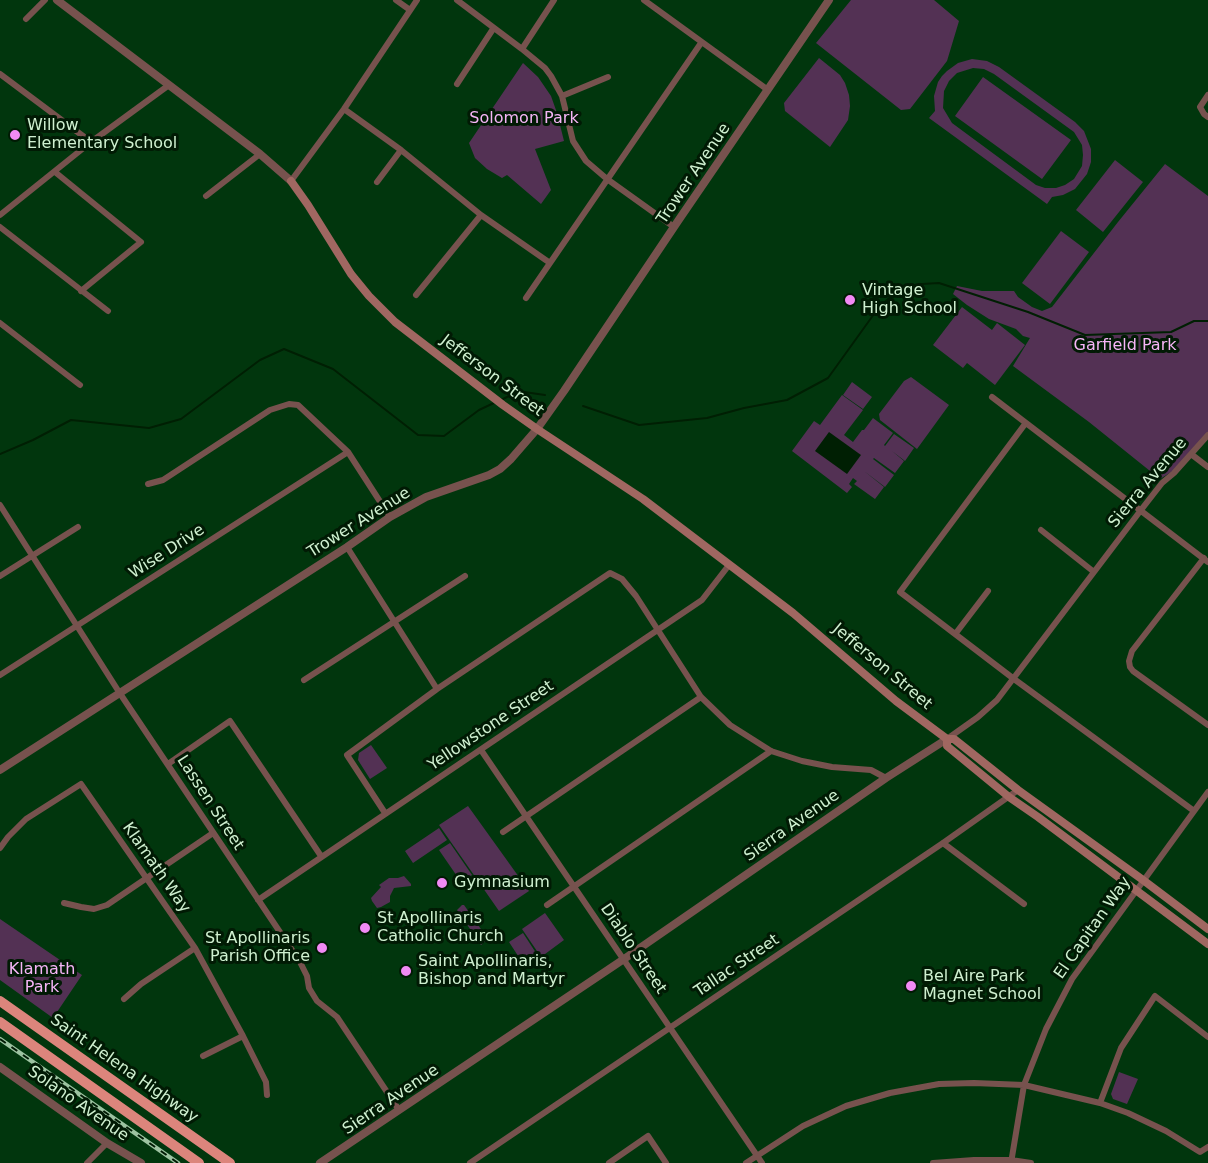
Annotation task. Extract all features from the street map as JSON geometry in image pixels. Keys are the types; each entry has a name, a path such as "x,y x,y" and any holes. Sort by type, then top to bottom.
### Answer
{"highway":[{"name":"Saint Helena Highway","path":"0,1001 230,1163"},
{"name":"Saint Helena Highway","path":"0,1022 199,1163"}],"main road":[{"name":"Jefferson Street","path":"291,181 369,296 395,322 503,405 643,498 793,613 896,701 947,739 954,739 1018,790 1208,929"},
{"name":"Jefferson Street","path":"947,739 947,746 1009,797 1208,944"}],"street":[{"path":"26,19 45,0"},
{"name":"Jefferson Street","path":"57,0 260,154 291,181"},
{"path":"396,0 410,10"},
{"path":"291,181 344,109 417,0"},
{"path":"457,0 545,68 562,96 573,141 586,162 674,227"},
{"path":"522,49 555,0"},
{"path":"644,0 768,90"},
{"name":"Trower Avenue","path":"0,770 390,517 426,497 500,469 537,429 571,382 830,0"},
{"path":"457,84 493,29"},
{"path":"526,298 701,42"},
{"path":"0,74 91,142"},
{"path":"562,96 608,77"},
{"path":"0,215 91,142 169,85"},
{"path":"1208,95 1200,106 1208,117"},
{"path":"344,109 401,150 482,215 550,263"},
{"path":"377,182 401,150"},
{"path":"206,196 260,154"},
{"path":"55,172 141,242 81,291"},
{"path":"416,295 482,215"},
{"path":"0,227 108,311"},
{"path":"0,323 80,386"},
{"path":"992,397 1206,560 1132,651 1129,661 1133,671 1208,725"},
{"path":"148,484 163,480 270,410 298,405 348,452 390,517"},
{"path":"1025,424 900,592 1194,811"},
{"name":"Sierra Avenue","path":"320,1163 330,1160 399,1110 987,710 1014,679 1162,483 1208,435"},
{"name":"Wise Drive","path":"0,675 348,452"},
{"path":"1191,454 1208,467"},
{"name":"Lassen Street","path":"0,506 119,692 304,969 309,988 317,1001 337,1017 399,1110"},
{"path":"0,576 78,526"},
{"path":"1041,531 1094,572"},
{"path":"347,547 437,689"},
{"name":"Yellowstone Street","path":"258,900 702,600 729,565"},
{"path":"385,813 347,755 437,689 610,573 622,579 636,596 701,697 730,725 771,751 832,767 871,770 886,778"},
{"path":"304,680 465,576"},
{"path":"956,633 988,591"},
{"path":"503,832 701,697"},
{"path":"168,764 230,721 321,856"},
{"name":"Diablo Street","path":"481,750 762,1163"},
{"path":"547,905 771,751"},
{"name":"Klamath Way","path":"0,848 26,819 81,784 195,948 266,1082 267,1095"},
{"name":"Tallac Street","path":"470,1163 1018,790"},
{"name":"El Capitan Way","path":"1011,1161 1024,1085 1046,1029 1072,979 1208,792"},
{"path":"64,903 94,909 107,905 213,833"},
{"path":"943,843 1024,904"},
{"path":"124,999 141,984 195,948"},
{"path":"1100,1103 1121,1048 1155,996 1208,1037"},
{"path":"203,1056 243,1036"},
{"name":"Solano Avenue","path":"0,1067 107,1143 141,1163"},
{"path":"746,1163 803,1126 846,1106 890,1093 939,1084 1024,1085 1100,1103 1128,1113 1166,1131 1200,1152 1208,1147"},
{"path":"609,1163 648,1136 666,1163"},
{"path":"87,1163 107,1143"},
{"path":"933,1163 974,1160 1030,1163"}],"green space":[{"path":"851,0 934,0 959,21 947,61 910,109 901,110 816,43"},
{"path":"819,58 840,75 849,95 848,120 830,147 785,111 784,103"},
{"path":"972,59 987,61 999,67 1084,131 1091,149 1091,162 1087,174 1075,189 1052,197 1047,204 929,118 935,111 934,96 938,82 958,63","holes":["973,68 984,69 1074,132 1082,145 1083,155 1082,166 1074,179 1056,188 1036,185 952,123 943,108 944,91 949,81 957,73"]},
{"name":"Solomon Park","path":"523,63 538,77 551,96 564,141 535,149 551,190 541,204 507,175 502,178 487,169 475,158 469,143"},
{"path":"983,77 1071,140 1042,179 955,116"},
{"path":"1115,160 1143,182 1103,232 1076,210"},
{"name":"Garfield Park","path":"1165,164 1208,196 1208,434 1176,469 1160,479 1089,422 1013,366 1030,338 1023,336 1016,329 989,319 953,294 957,286 982,291 1014,291 1018,297 1032,307 1042,311 1052,307"},
{"path":"1061,231 1089,252 1050,304 1022,283"},
{"path":"962,307 992,330 997,323 1025,345 995,385 967,363 963,368 933,345"},
{"path":"911,377 949,405 917,449 880,420 879,414 904,381"},
{"path":"852,382 872,397 863,409 843,395"},
{"path":"842,395 863,410 844,435 853,442 873,418 893,433 885,446 894,434 914,448 905,461 892,451 904,461 895,473 873,459 894,475 885,487 864,471 884,487 875,499 854,484 857,481 853,478 849,484 852,487 847,493 792,451 814,421 820,425"},
{"path":"371,745 387,768 370,779 358,760 359,753"},
{"path":"468,806 529,891 499,911 439,825"},
{"path":"439,828 447,840 413,863 405,851"},
{"path":"450,843 472,875 461,882 439,850"},
{"path":"404,876 411,886 394,888 390,902 377,908 371,898 381,887 379,885 389,878"},
{"path":"462,905 488,939 481,945 457,910"},
{"path":"545,913 564,940 541,957 522,929"},
{"name":"Klamath Park","path":"0,919 82,975 53,1018 0,980"},
{"path":"523,933 538,956 524,965 509,942"},
{"path":"1119,1072 1138,1079 1127,1104 1113,1099 1111,1094"}],"shaded area":[{"path":"829,432 861,455 847,474 815,451"}],"waterway":[{"path":"583,406 639,425 707,418 787,400 828,378 874,314 888,299 906,287 922,284 939,283 1028,312 1085,335 1171,332 1194,321 1208,321"},
{"path":"0,454 71,420 149,428 181,419 260,360 284,349 333,369 418,435 444,436 479,410 496,402"},
{"path":"501,400 524,392 545,395"}],"railway":[{"path":"0,1039 178,1163"}],"place":[{"name":"Willow Elementary School","path":"15,135"},
{"name":"Vintage High School","path":"850,300"},
{"name":"Gymnasium","path":"442,883"},
{"name":"St Apollinaris Catholic Church","path":"365,928"},
{"name":"St Apollinaris Parish Office","path":"322,948"},
{"name":"Saint Apollinaris, Bishop and Martyr","path":"406,971"},
{"name":"Bel Aire Park Magnet School","path":"911,986"}]}
